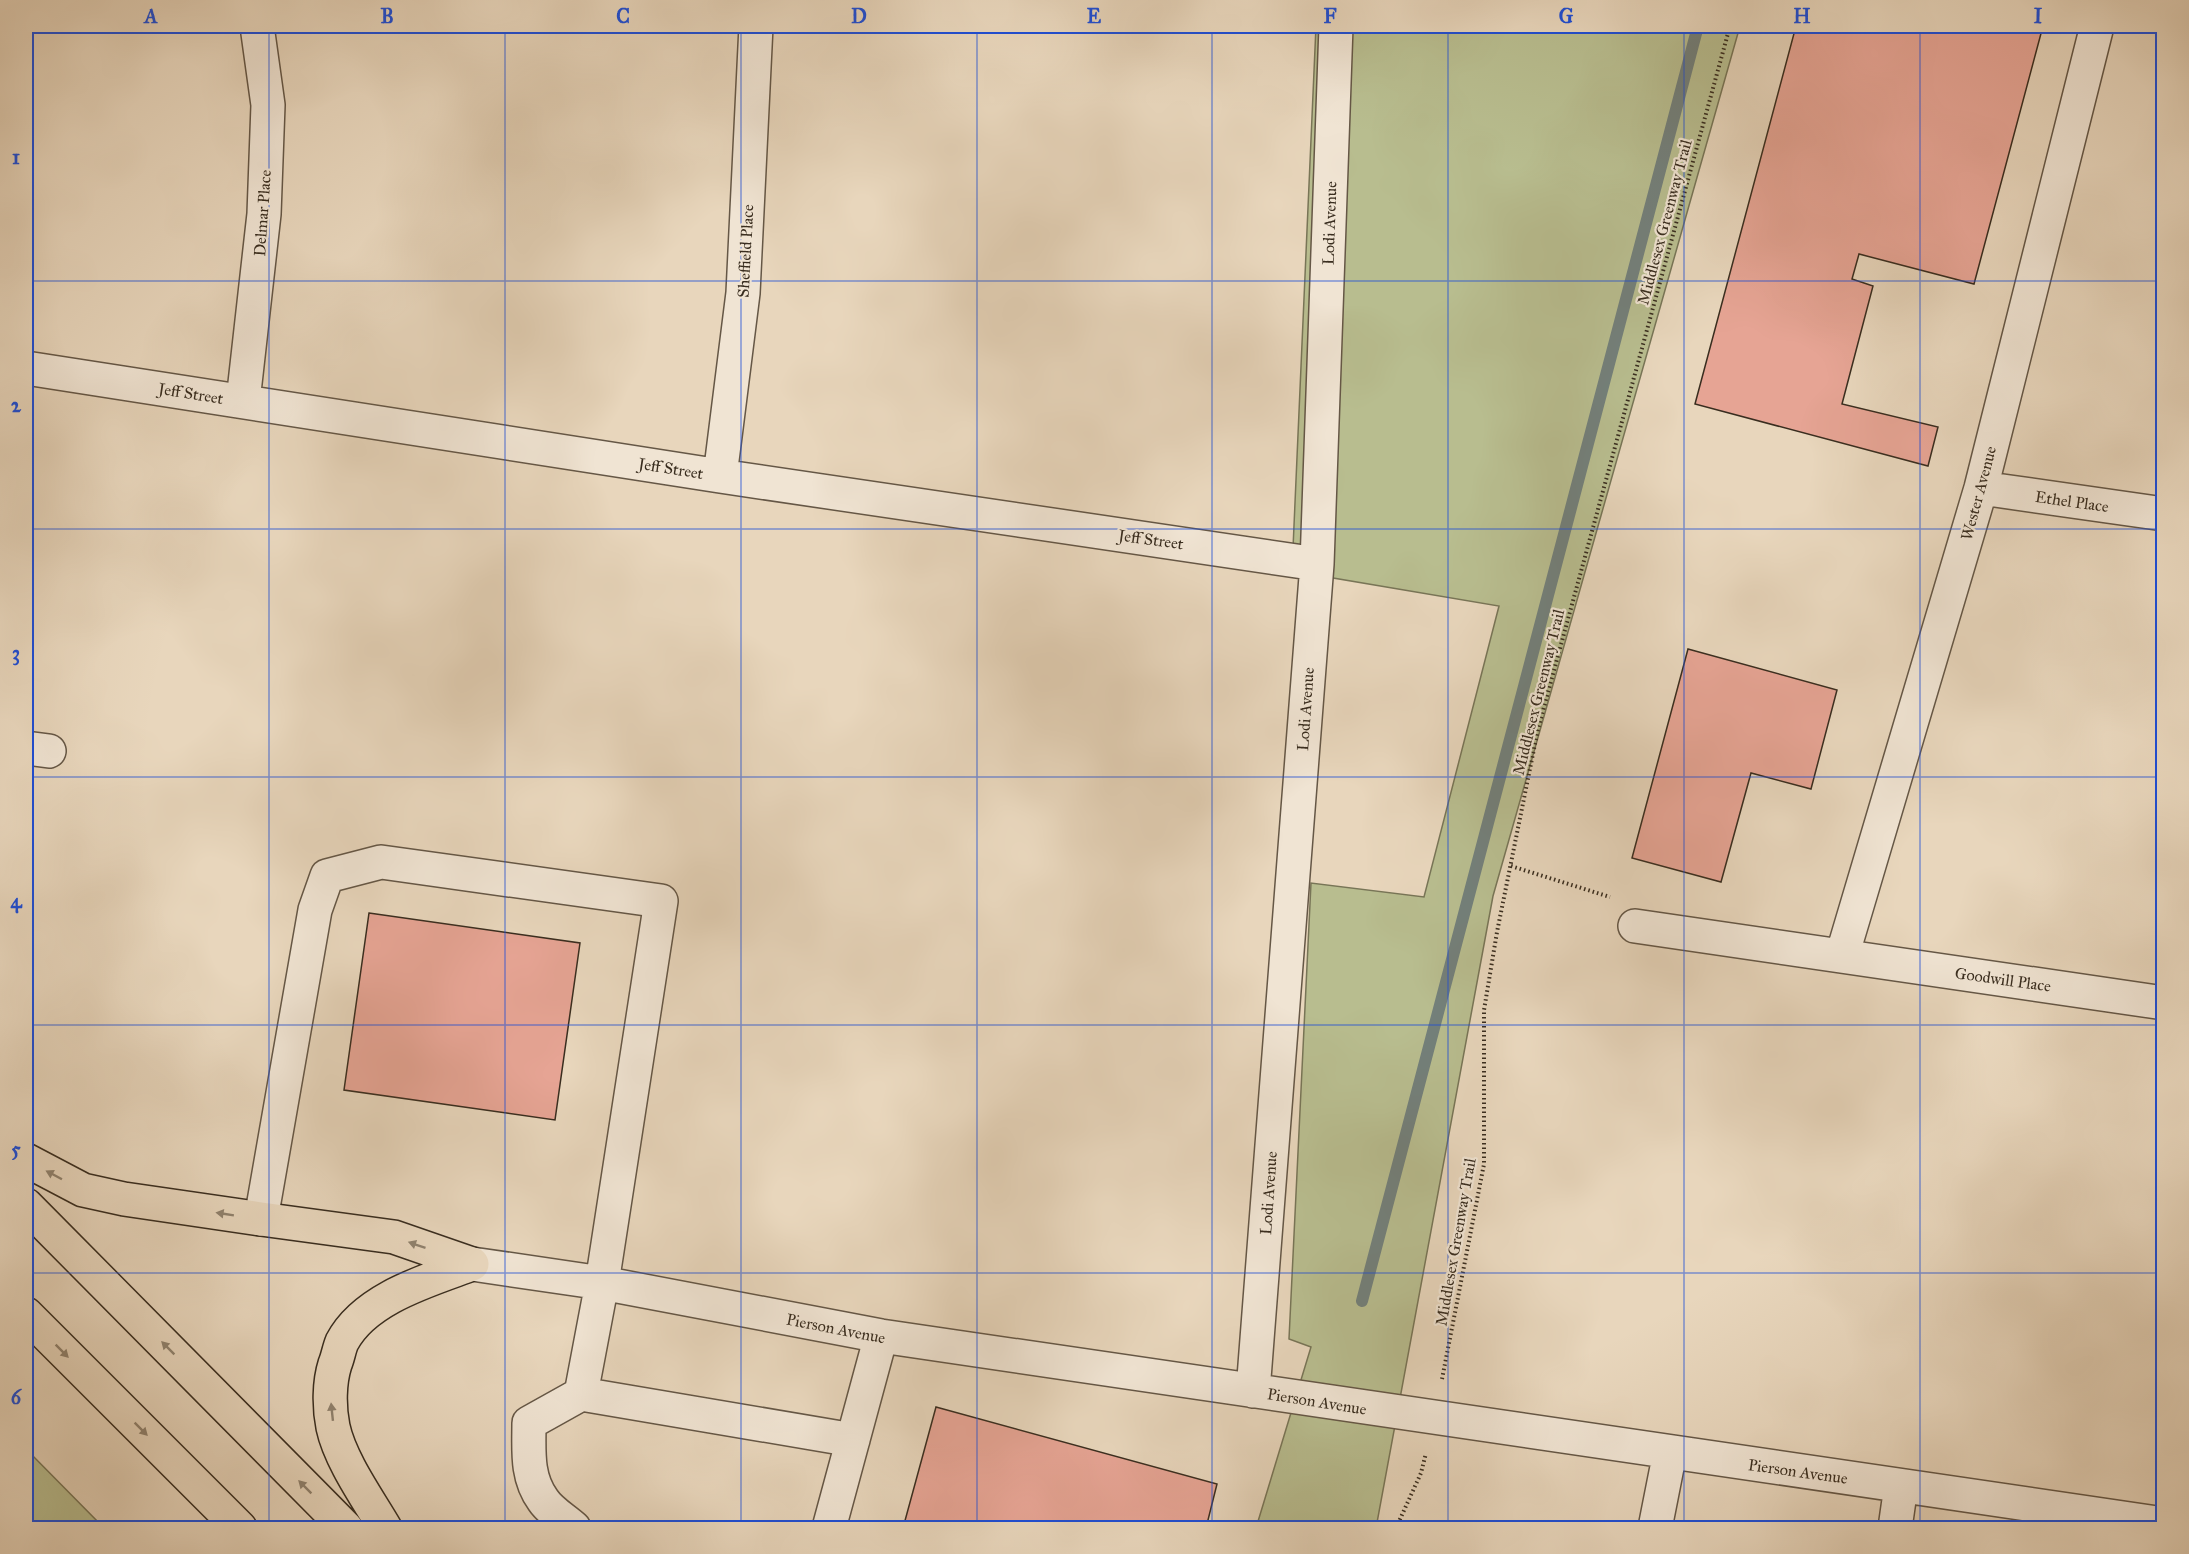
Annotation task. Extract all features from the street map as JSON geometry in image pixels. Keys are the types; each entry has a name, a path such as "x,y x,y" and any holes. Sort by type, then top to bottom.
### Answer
{"highway":[{"path":"26,1160 83,1191 124,1199 394,1237 472,1264"},
{"path":"26,1205 346,1528"},
{"path":"385,1528 350,1468 333,1428 330,1401 332,1374 342,1343 354,1325 370,1310 416,1284 472,1264"},
{"path":"26,1314 240,1528"}],"street":[{"name":"Delmar Place","path":"243,401 264,214 267,105 257,26"},
{"name":"Sheffield Place","path":"720,476 743,293 756,26"},
{"name":"Lodi Avenue","path":"1253,1391 1317,564 1336,26"},
{"name":"Wester Avenue","path":"1842,956 1981,488 2097,26"},
{"name":"Jeff Street","path":"26,368 720,476 1317,564"},
{"name":"Ethel Place","path":"1981,488 2163,514"},
{"path":"261,1219 315,910 327,876 381,862 661,901 602,1283 581,1394"},
{"name":"Goodwill Place","path":"1635,926 2163,1003"},
{"name":"Pierson Avenue","path":"472,1264 602,1283 881,1336 2163,1524"},
{"path":"829,1528 881,1336"},
{"path":"574,1528 543,1501 532,1482 529,1462 529,1423 581,1394 853,1440"},
{"path":"1655,1528 1670,1452"},
{"path":"1895,1528 1901,1486"}],"path":[{"name":"Middlesex Greenway Trail","path":"1442,1377 1484,1164 1484,1010 1497,932 1538,729 1730,26"},
{"path":"1510,866 1627,902 1635,926"},
{"path":"1396,1528 1421,1473 1428,1445"}],"green space":[{"path":"1316,26 1740,26 1493,896 1376,1528 1256,1528 1311,1347 1289,1339 1311,883 1424,897 1499,606 1292,571"},
{"path":"26,1449 29,1452 104,1528 26,1528"}],"building":[{"path":"1796,26 2043,26 1974,284 1859,254 1852,279 1873,286 1842,404 1938,427 1928,466 1695,404"},
{"path":"1688,649 1837,690 1811,789 1751,773 1721,882 1632,858"},
{"path":"369,913 580,943 555,1120 344,1090"},
{"path":"936,1407 1217,1484 1206,1528 903,1528"}],"waterway":[{"path":"1362,1301 1698,26"}]}
